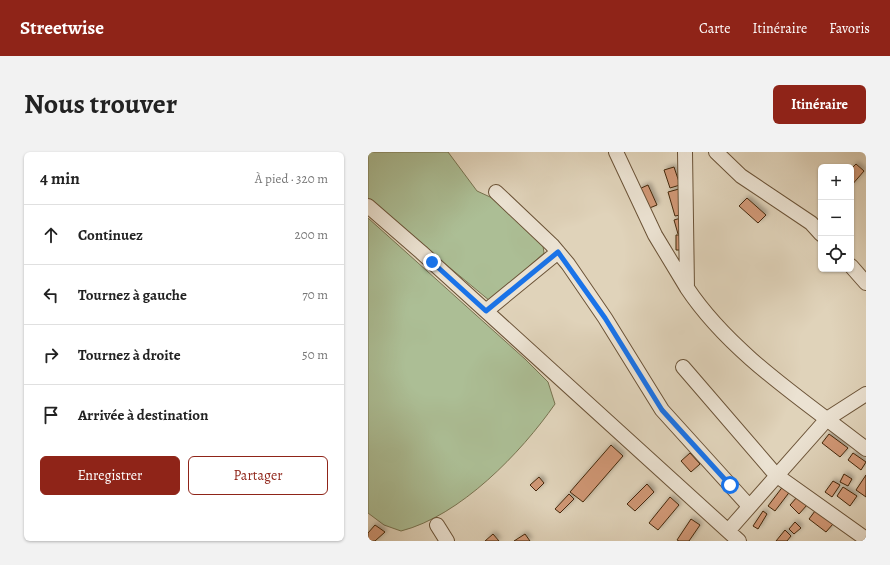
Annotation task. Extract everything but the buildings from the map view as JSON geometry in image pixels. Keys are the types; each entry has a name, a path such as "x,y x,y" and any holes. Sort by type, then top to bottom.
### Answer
{"street":[{"path":"616,152 655,235 698,305 724,333 777,382 866,449"},
{"path":"685,152 687,288"},
{"path":"716,152 741,176 811,223 818,231"},
{"path":"496,192 558,252 605,318 662,410 749,506"},
{"path":"368,206 739,541"},
{"path":"486,311 558,252"},
{"path":"854,269 866,282"},
{"path":"683,366 776,475 866,539"},
{"path":"728,531 827,419 866,394"},
{"path":"437,525 447,541"}],"green space":[{"path":"368,152 448,152 477,191 501,202 542,239 544,253 490,301 368,200"},
{"path":"368,218 525,359 548,382 555,404 541,423 507,462 467,497 445,512 423,523 401,531 384,525 368,513"}],"route":[{"path":"432,262 486,311 546,260 558,252 605,318 662,410 730,485"}]}
